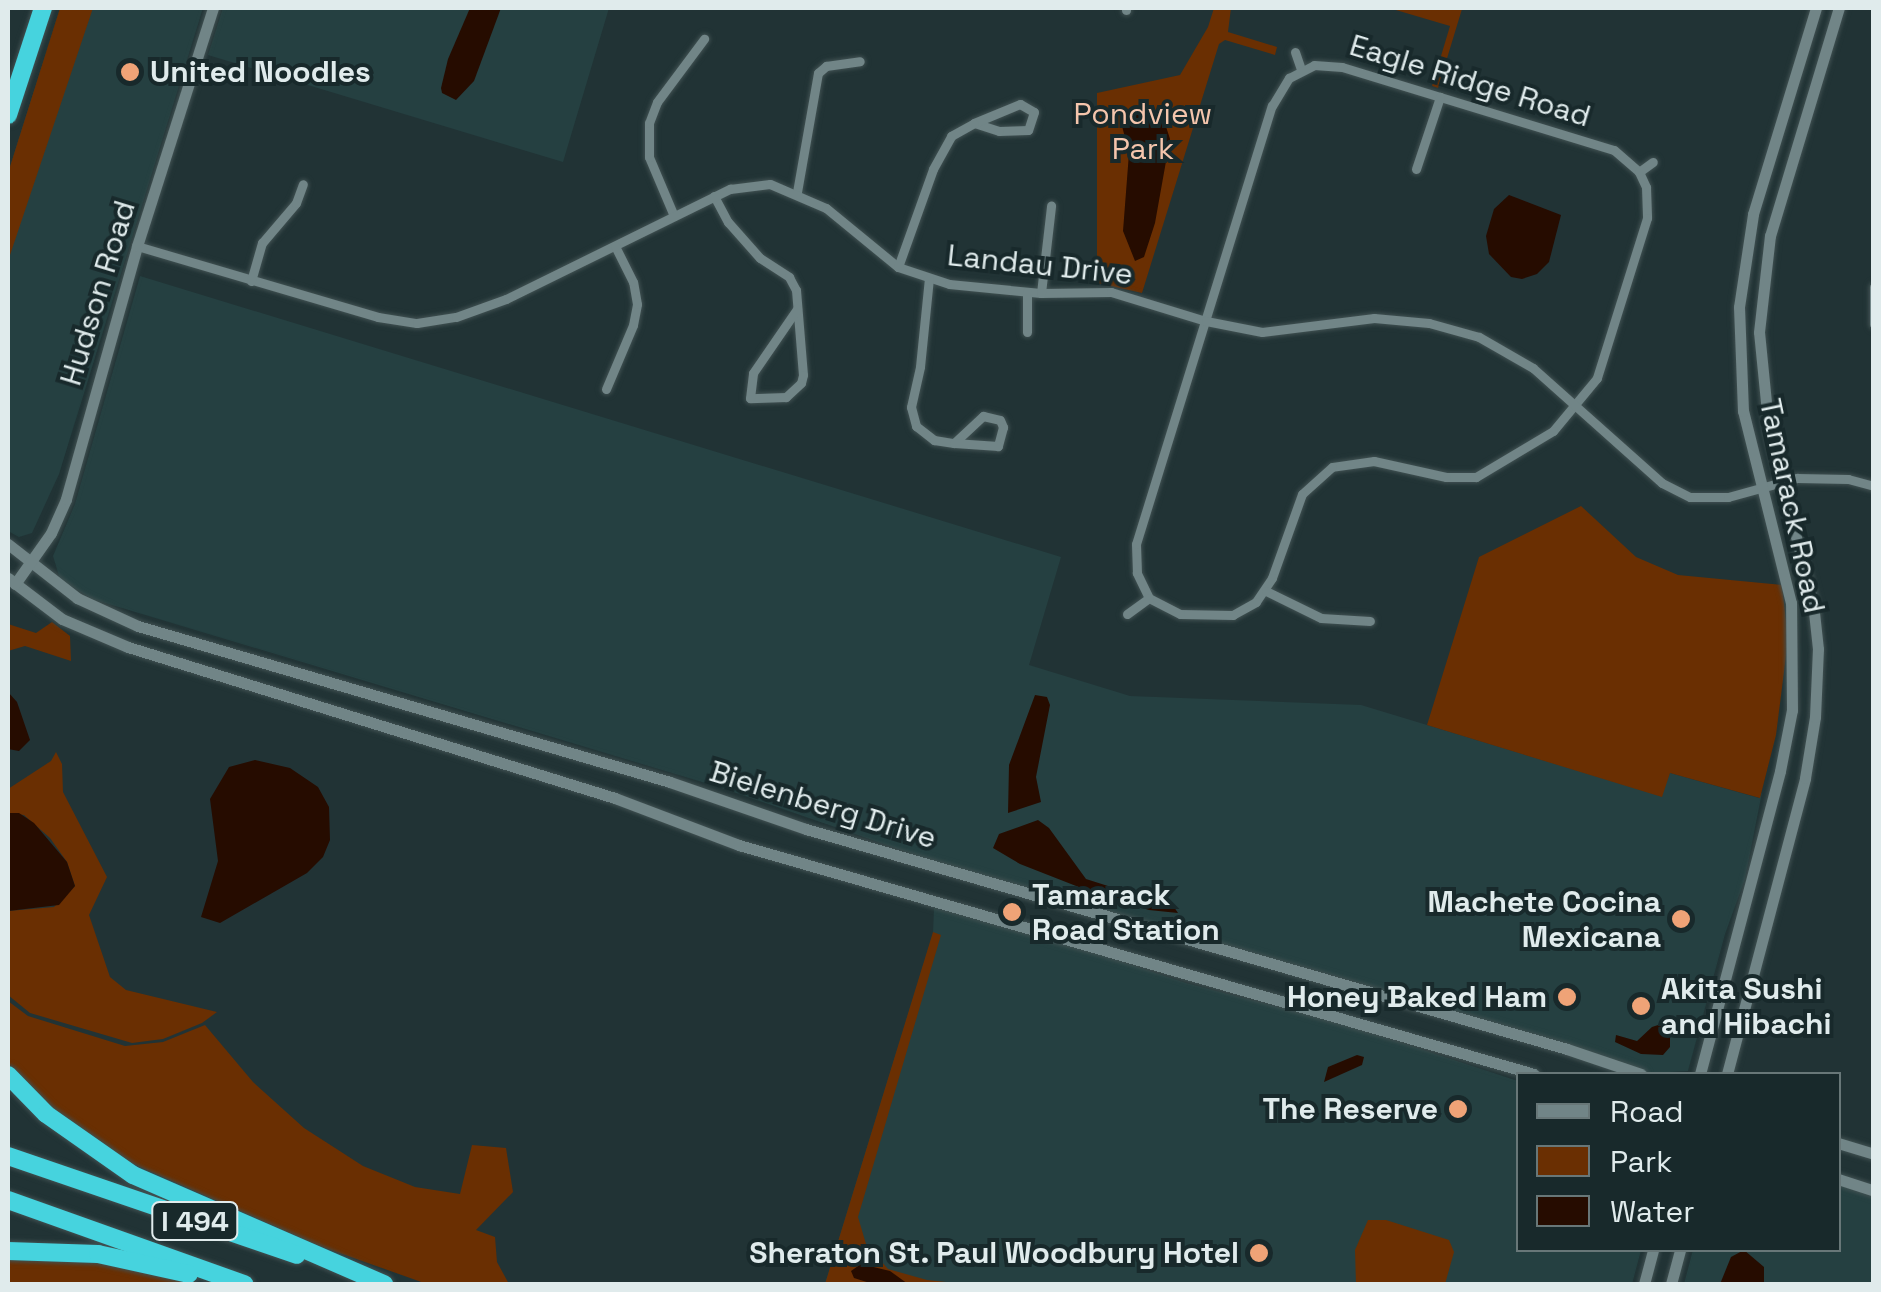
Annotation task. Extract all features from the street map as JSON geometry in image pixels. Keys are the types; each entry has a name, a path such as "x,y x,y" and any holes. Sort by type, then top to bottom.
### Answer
{"highway":[{"path":"8,116 43,8"},
{"path":"8,1075 46,1114 133,1175 383,1284"},
{"name":"I 494","path":"8,1156 383,1284"},
{"name":"I 494","path":"8,1200 244,1284"},
{"path":"8,1251 98,1254 228,1284"}],"street":[{"name":"Hudson Road","path":"11,581 30,564 66,499 138,246 213,8"},
{"name":"Tamarack Road","path":"1701,1072 1780,771 1792,710 1791,602 1740,389 1741,280 1753,214 1816,8"},
{"name":"Tamarack Road","path":"1728,1072 1798,803 1815,716 1818,649 1813,603 1761,384 1762,282 1777,209 1838,8"},
{"path":"674,216 649,157 649,122 664,91 704,39"},
{"path":"1295,52 1302,70"},
{"path":"797,192 818,73 826,66 860,61"},
{"name":"Eagle Ridge Road","path":"1149,598 1137,573 1136,544 1272,106 1279,90 1302,70 1314,65 1342,67 1614,150 1639,172"},
{"path":"1416,169 1440,97"},
{"path":"898,267 933,170 951,136 974,124 1020,104 1034,112 1028,130 999,130 974,124"},
{"path":"1128,614 1149,598 1180,614 1216,618 1247,609 1266,592 1295,507 1322,473 1360,460 1460,479 1476,477 1540,441 1578,406 1605,356 1647,218 1649,205 1639,172 1653,162"},
{"path":"251,281 262,243 296,202 303,184"},
{"name":"Landau Drive","path":"138,246 378,317 418,324 456,317 506,299 714,196 758,184 797,192 840,217 898,267 974,288 1041,293 1111,292 1206,321 1262,332 1374,318 1429,322 1504,349 1578,406 1680,494 1714,499 1782,482 1825,477 1874,486"},
{"path":"714,196 760,258 789,277 797,309 801,383 786,396 750,398 753,373 797,309"},
{"path":"1041,293 1051,206"},
{"path":"606,389 633,325 637,304 632,282 615,246"},
{"path":"929,278 910,407 922,432 934,440 954,443 998,446 1003,427 1000,420 984,416 954,443"},
{"path":"1874,287 1874,324"},
{"path":"1027,292 1027,332"},
{"name":"Bielenberg Drive","path":"8,544 77,598 138,626 522,737 806,829 1635,1072"},
{"name":"Bielenberg Drive","path":"11,581 62,619 106,639 362,723 615,798 739,845 1527,1072"},
{"path":"1266,592 1321,618 1370,621"},
{"path":"1841,1144 1874,1154"},
{"path":"1841,1180 1874,1191"},
{"path":"1644,1284 1652,1252"},
{"path":"1672,1284 1680,1252"}],"shaded area":[{"path":"60,8 203,8 59,474 32,533 19,537 8,531 8,173"},
{"path":"223,8 609,8 563,162 208,55"},
{"path":"140,276 1061,557 1029,665 1130,696 1361,705 1661,796 1670,773 1759,798 1762,792 1745,879 1725,934 1688,1071 1625,1072 1356,982 996,883 722,788 92,599 60,579 53,556 75,504"},
{"path":"934,908 993,919 1186,983 1347,1025 1516,1080 1516,1252 1640,1252 1632,1284 825,1284 933,933"},
{"path":"1841,1186 1873,1197 1873,1284 1684,1284 1692,1252 1841,1252"}],"green space":[{"path":"60,8 93,8 8,261 8,173"},
{"name":"Pondview Park","path":"1214,8 1231,8 1228,32 1277,47 1275,55 1225,40 1219,44 1142,293 1097,283 1097,93 1180,75 1208,27"},
{"path":"1389,8 1462,9 1438,88 1432,86 1450,26"},
{"path":"1581,506 1636,557 1678,575 1782,585 1788,640 1776,735 1760,798 1670,773 1662,797 1427,725 1479,557"},
{"path":"52,622 70,636 71,661 25,646 8,651 8,624 36,633"},
{"path":"56,752 62,764 63,792 107,877 89,915 110,977 126,990 217,1012 202,1023 163,1039 132,1043 30,1013 8,995 8,911 54,907 75,886 67,862 50,838 24,815 8,813 8,789 51,761"},
{"path":"933,932 941,935 858,1217 866,1244 888,1269 927,1280 965,1284 825,1284"},
{"path":"8,1001 28,1016 125,1046 163,1042 205,1025 253,1082 304,1128 363,1166 415,1187 460,1194 472,1145 506,1148 513,1192 476,1230 495,1237 497,1262 509,1284 427,1284 317,1245 120,1158 62,1118 8,1064"},
{"path":"1368,1220 1386,1220 1449,1240 1454,1252 1445,1284 1356,1284 1355,1250"},
{"path":"49,1255 156,1271 203,1284 8,1284 8,1256"}],"water":[{"path":"470,8 501,8 474,81 456,100 442,93 441,88 448,59"},
{"path":"1145,108 1162,114 1170,139 1155,223 1144,257 1135,261 1123,231 1129,153 1122,126 1126,113"},
{"path":"1509,195 1561,215 1549,262 1537,274 1522,279 1511,277 1489,254 1486,236 1494,209"},
{"path":"8,692 17,702 30,740 19,751 8,749"},
{"path":"1035,695 1047,697 1050,705 1036,777 1041,802 1008,813 1009,765"},
{"path":"255,760 290,768 318,787 329,807 330,840 323,857 307,873 220,923 201,917 218,861 210,799 229,767"},
{"path":"8,813 19,813 34,823 67,862 75,886 59,905 8,911"},
{"path":"1038,820 1049,828 1086,879 1174,907 1178,913 1149,910 1094,893 1020,864 993,848 999,834"},
{"path":"1670,1021 1670,1047 1663,1055 1641,1054 1615,1042 1616,1035 1637,1041 1652,1027"},
{"path":"1357,1055 1364,1057 1362,1065 1324,1082 1328,1067"},
{"path":"1746,1252 1764,1267 1764,1284 1720,1284 1731,1257"},
{"path":"861,1264 890,1271 908,1284 873,1284 854,1278 851,1271"}],"place":[{"name":"United Noodles","path":"130,72"},
{"name":"Tamarack Road Station","path":"1012,912"},
{"name":"Machete Cocina Mexicana","path":"1681,919"},
{"name":"Honey Baked Ham","path":"1567,997"},
{"name":"Akita Sushi and Hibachi","path":"1641,1006"},
{"name":"The Reserve","path":"1458,1109"},
{"name":"Sheraton St. Paul Woodbury Hotel","path":"1259,1253"}]}
